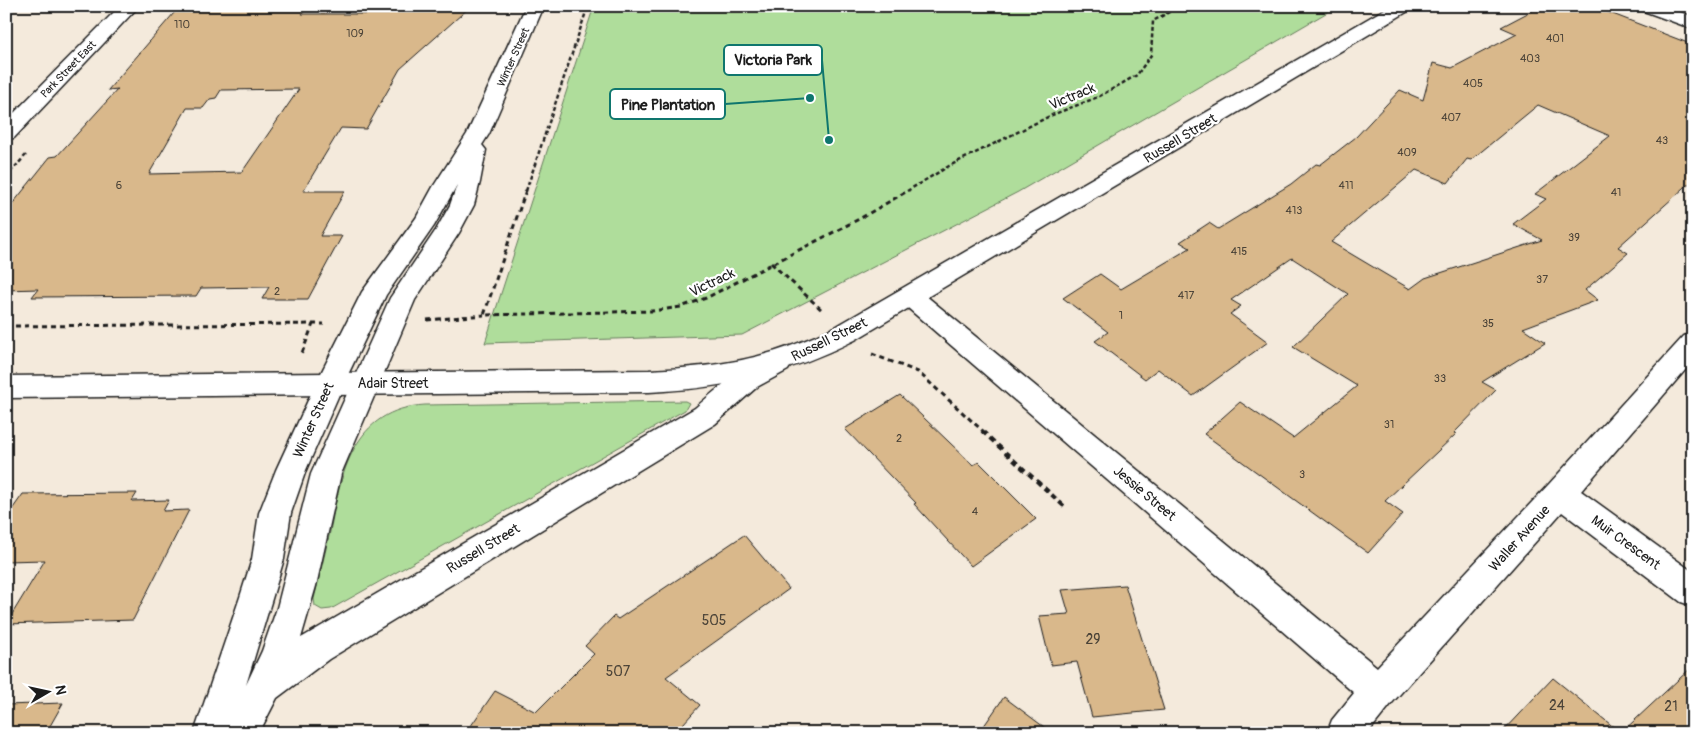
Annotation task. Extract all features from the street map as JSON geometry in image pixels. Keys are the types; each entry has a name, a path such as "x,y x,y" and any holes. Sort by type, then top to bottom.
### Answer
{"street":[{"name":"Park Street East","path":"6,133 130,6"},
{"name":"Winter Street","path":"212,733 260,589 268,559 275,513 284,487 330,383 375,292 426,221 478,134 535,6"},
{"name":"Russell Street","path":"265,687 317,647 705,416 747,380 778,363 846,334 1404,6"},
{"path":"1647,6 1693,23"},
{"name":"Winter Street","path":"239,733 265,687 281,650 305,564 319,496 335,452 367,383 392,322 410,286 447,234 462,205 469,182 478,134"},
{"name":"Jessie Street","path":"910,296 1379,691"},
{"name":"Waller Avenue","path":"1345,733 1379,691 1560,493 1693,343"},
{"name":"Adair Street","path":"6,387 690,379 723,376 778,363"},
{"name":"Muir Crescent","path":"1560,493 1693,591"}],"path":[{"path":"484,315 588,6"},
{"name":"Victrack","path":"392,322 484,315 668,310 706,298 861,218 949,166 1052,115 1098,97 1137,75 1151,55 1153,21 1180,6"},
{"path":"771,263 861,350 918,372 1065,507"},
{"path":"6,326 359,323"}],"green space":[{"path":"594,6 1338,6 1018,192 742,335 485,343"},
{"path":"685,401 689,403 685,410 331,609 322,610 315,606 314,599 339,488 346,467 366,431 381,418 401,409 425,405"}],"building":[{"path":"180,6 308,6 302,14 389,14 391,11 404,11 407,6 471,6 400,69 366,129 341,128 303,191 345,191 320,236 342,236 308,299 262,299 269,287 201,288 196,296 32,297 38,289 6,290 6,212 50,157 57,156 118,89 108,90","holes":["299,89 242,172 149,174 187,108 203,108 210,99 216,98 221,90"]},
{"path":"1541,6 1592,6 1693,45 1693,180 1618,247 1628,253 1585,290 1598,300 1523,328 1545,343 1482,382 1496,390 1454,433 1456,434 1385,501 1403,514 1368,553 1204,434 1240,402 1293,438 1357,386 1293,347 1348,294 1292,258 1231,300 1241,306 1230,314 1268,342 1193,396 1158,369 1145,379 1095,341 1108,332 1063,298 1100,274 1121,289 1190,248 1180,242 1209,223 1218,229 1291,184 1316,164 1320,165 1356,137 1400,90 1423,100 1433,63 1452,68 1517,34 1501,27","holes":["1538,105 1610,136 1535,194 1546,199 1513,224 1542,240 1425,278 1410,289 1331,242 1416,170 1448,183 1467,159 1471,160"]},
{"path":"900,395 973,465 979,462 1036,519 971,566 914,504 916,503 845,429"},
{"path":"137,493 132,501 169,500 163,511 189,510 133,620 6,624 45,560 6,561 6,518 23,494"},
{"path":"744,535 789,589 666,677 700,705 675,733 466,733 495,691 536,712 594,654 585,646 614,616 618,619"},
{"path":"1125,585 1164,710 1092,717 1077,662 1051,665 1039,616 1069,614 1062,590"},
{"path":"1693,666 1693,733 1621,733"},
{"path":"1553,678 1621,733 1501,733"},
{"path":"1004,697 1052,733 979,733"},
{"path":"63,703 46,733 6,733 6,705"}],"place":[{"name":"Pine Plantation","path":"810,98"},
{"name":"Victoria Park","path":"829,140"}]}
